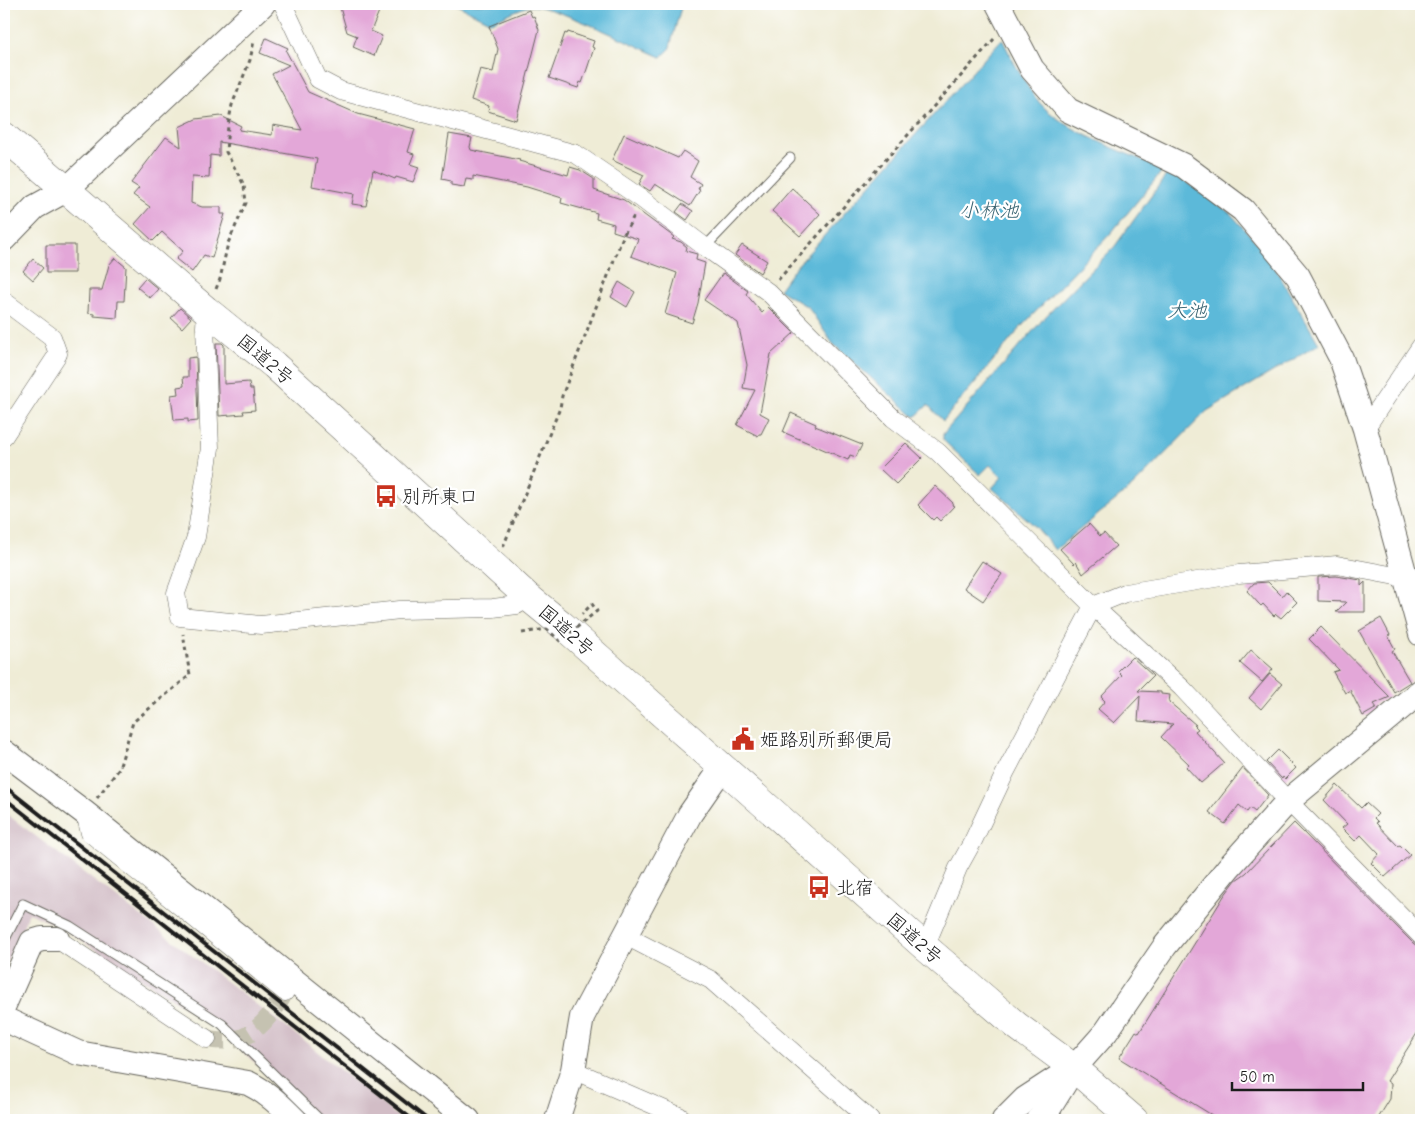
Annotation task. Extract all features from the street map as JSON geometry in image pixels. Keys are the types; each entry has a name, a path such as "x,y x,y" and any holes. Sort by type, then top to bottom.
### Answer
{"highway":[{"name":"国道2号","path":"4,136 206,310 274,365 528,597 561,624 925,947 1017,1026 1074,1068 1134,1120"}],"street":[{"path":"4,239 35,207 66,190 263,4"},
{"path":"283,4 318,79 341,91 576,154 642,199 768,292 893,418 938,452 1093,606 1182,688 1288,802 1421,936"},
{"path":"1003,13 1032,69 1068,110 1184,166 1244,210 1298,276 1340,358 1366,429 1414,579 1421,634"},
{"path":"4,301 52,337 58,354 4,436"},
{"path":"206,310 204,327 210,448 196,537 176,593 180,617 261,625 400,610 493,608 517,605 528,597"},
{"path":"1366,429 1421,346"},
{"path":"925,947 958,868 1006,771 1093,606 1125,593 1239,574 1337,565 1414,579"},
{"path":"1038,1120 1048,1110 1074,1068 1106,1032 1165,946 1217,881 1288,802 1421,691"},
{"path":"4,752 86,813 468,1120"},
{"path":"557,1120 573,1070 582,1017 690,814 722,768"},
{"path":"86,813 90,833 284,992"},
{"path":"626,936 711,980 870,1120"},
{"path":"4,1005 32,942 42,939 57,940 207,1039"},
{"path":"4,1019 78,1053 248,1083 262,1089 276,1100 294,1120"},
{"path":"1004,1120 1024,1099 1074,1068"},
{"path":"573,1070 680,1116 684,1120"}],"lane":[{"path":"705,247 790,158"},
{"path":"4,941 22,904 70,926 222,1024 320,1120"}],"path":[{"path":"768,292 1003,13"},
{"path":"206,310 220,279 228,243 246,203 244,185 226,152 232,105 255,42 238,29"},
{"path":"495,566 560,408 562,396 624,234 642,199"},
{"path":"522,633 547,629 560,641 597,611 592,604 582,614"},
{"path":"86,813 119,769 133,722 190,675 180,617"}],"shaded area":[{"path":"4,812 303,1040 402,1120 308,1120 265,1072 215,1026 60,927 29,913 4,968"}],"water":[{"path":"455,4 682,4 669,50 661,57 574,18 540,7 525,7 491,22"},
{"name":"小林池","path":"1002,39 1028,88 1050,113 1097,141 1164,169 1111,233 1022,326 943,421 928,405 915,417 833,344 808,307 779,290 794,269"},
{"name":"大池","path":"1170,170 1230,213 1267,254 1319,344 1207,411 1134,485 1055,550 1037,528 992,488 1002,477 990,465 980,475 943,440 943,434 1045,317 1115,246"}],"building":[{"path":"339,4 382,4 371,31 382,36 374,56 353,47 357,36 347,32"},
{"path":"529,10 532,17 534,16 539,30 516,120 488,111 489,106 471,100 480,69 493,72 498,49 489,26"},
{"path":"568,32 594,41 592,47 594,48 587,69 578,88 549,78 565,33 567,34"},
{"path":"266,38 288,48 286,51 308,92 358,114 415,129 408,152 414,154 410,164 419,167 413,182 396,177 395,179 373,170 366,206 352,204 354,194 312,186 317,159 219,142 219,156 210,155 209,178 192,177 191,203 202,207 221,207 221,214 225,214 212,258 204,255 192,272 176,259 183,251 162,232 153,241 135,224 150,207 133,195 139,188 131,183 166,137 181,147 179,127 196,119 221,116 241,126 239,130 272,135 273,125 302,130 272,74 289,65 260,53"},
{"path":"449,134 472,138 471,150 520,160 568,175 570,167 580,170 594,179 594,190 624,200 674,237 672,239 681,242 687,247 686,251 697,254 696,260 705,263 698,303 692,323 665,314 677,273 631,256 638,239 613,231 614,224 596,219 597,213 561,203 562,198 527,187 473,176 473,180 466,179 464,187 451,185 451,181 442,179"},
{"path":"624,134 678,158 683,151 698,161 690,177 701,184 698,189 700,190 690,206 655,184 650,191 639,184 644,175 612,160"},
{"path":"792,188 820,214 800,236 772,211"},
{"path":"682,204 693,211 687,220 676,212"},
{"path":"46,245 75,245 75,273 46,273"},
{"path":"742,245 767,261 760,273 735,255"},
{"path":"115,258 126,267 124,301 118,301 117,318 94,316 94,314 88,313 89,290 102,290 109,265"},
{"path":"33,259 43,268 33,280 23,271"},
{"path":"723,273 748,291 746,294 762,313 768,307 794,333 771,354 760,413 769,418 761,434 758,436 737,425 755,390 743,388 747,365 738,323 704,300"},
{"path":"145,278 158,289 150,298 137,287"},
{"path":"619,282 635,292 627,307 611,297"},
{"path":"180,308 191,318 182,328 171,318"},
{"path":"216,343 224,345 224,384 249,382 250,389 253,389 255,410 243,411 244,414 219,416"},
{"path":"196,357 198,421 188,422 188,419 174,420 171,395 178,394 177,387 184,386 183,377 188,377 188,358"},
{"path":"791,413 816,424 815,426 862,445 856,457 850,455 848,460 783,432"},
{"path":"906,443 922,458 896,484 880,469"},
{"path":"935,486 954,506 940,521 936,517 933,520 918,505"},
{"path":"1089,524 1100,536 1104,533 1116,546 1083,574 1076,562 1074,564 1060,549"},
{"path":"982,561 1002,574 983,601 964,588"},
{"path":"1336,576 1361,580 1361,586 1365,582 1365,612 1336,612 1346,602 1318,601 1318,577"},
{"path":"1268,582 1282,596 1286,591 1297,602 1281,618 1276,614 1274,616 1263,604 1261,606 1247,591 1254,583"},
{"path":"1381,618 1395,649 1392,651 1410,682 1394,692 1359,631"},
{"path":"1321,627 1390,697 1374,704 1377,708 1363,716 1350,690 1345,693 1333,672 1339,670 1309,639"},
{"path":"1251,650 1273,669 1262,682 1240,663"},
{"path":"1132,657 1153,676 1138,691 1161,692 1161,694 1170,695 1169,702 1196,725 1194,725 1198,729 1195,731 1224,763 1201,783 1186,767 1189,764 1161,737 1173,724 1138,721 1140,696 1114,723 1098,709 1105,701 1101,697 1122,675 1118,671"},
{"path":"1270,674 1282,684 1261,709 1249,698"},
{"path":"1278,750 1296,768 1285,779 1283,777 1282,779 1266,762"},
{"path":"1243,768 1268,795 1255,812 1250,808 1247,812 1239,805 1225,824 1209,812"},
{"path":"1337,785 1361,808 1366,803 1378,814 1374,818 1378,822 1376,823 1398,846 1400,845 1410,855 1385,877 1371,863 1379,854 1361,835 1355,841 1342,828 1347,824 1324,800"},
{"path":"1294,823 1421,949 1421,1027 1387,1081 1391,1084 1390,1099 1377,1120 1220,1120 1119,1058 1136,1031 1139,1033 1224,896 1236,880 1246,873"}],"tunnel":[{"path":"207,1039 236,1039 251,1033 265,1021 285,992"}],"railway":[{"path":"4,786 428,1120"},
{"path":"4,798 413,1120"}],"place":[{"name":"別所東口","path":"386,496"},
{"name":"姫路別所郵便局","path":"743,739"},
{"name":"北宿","path":"819,887"}]}
